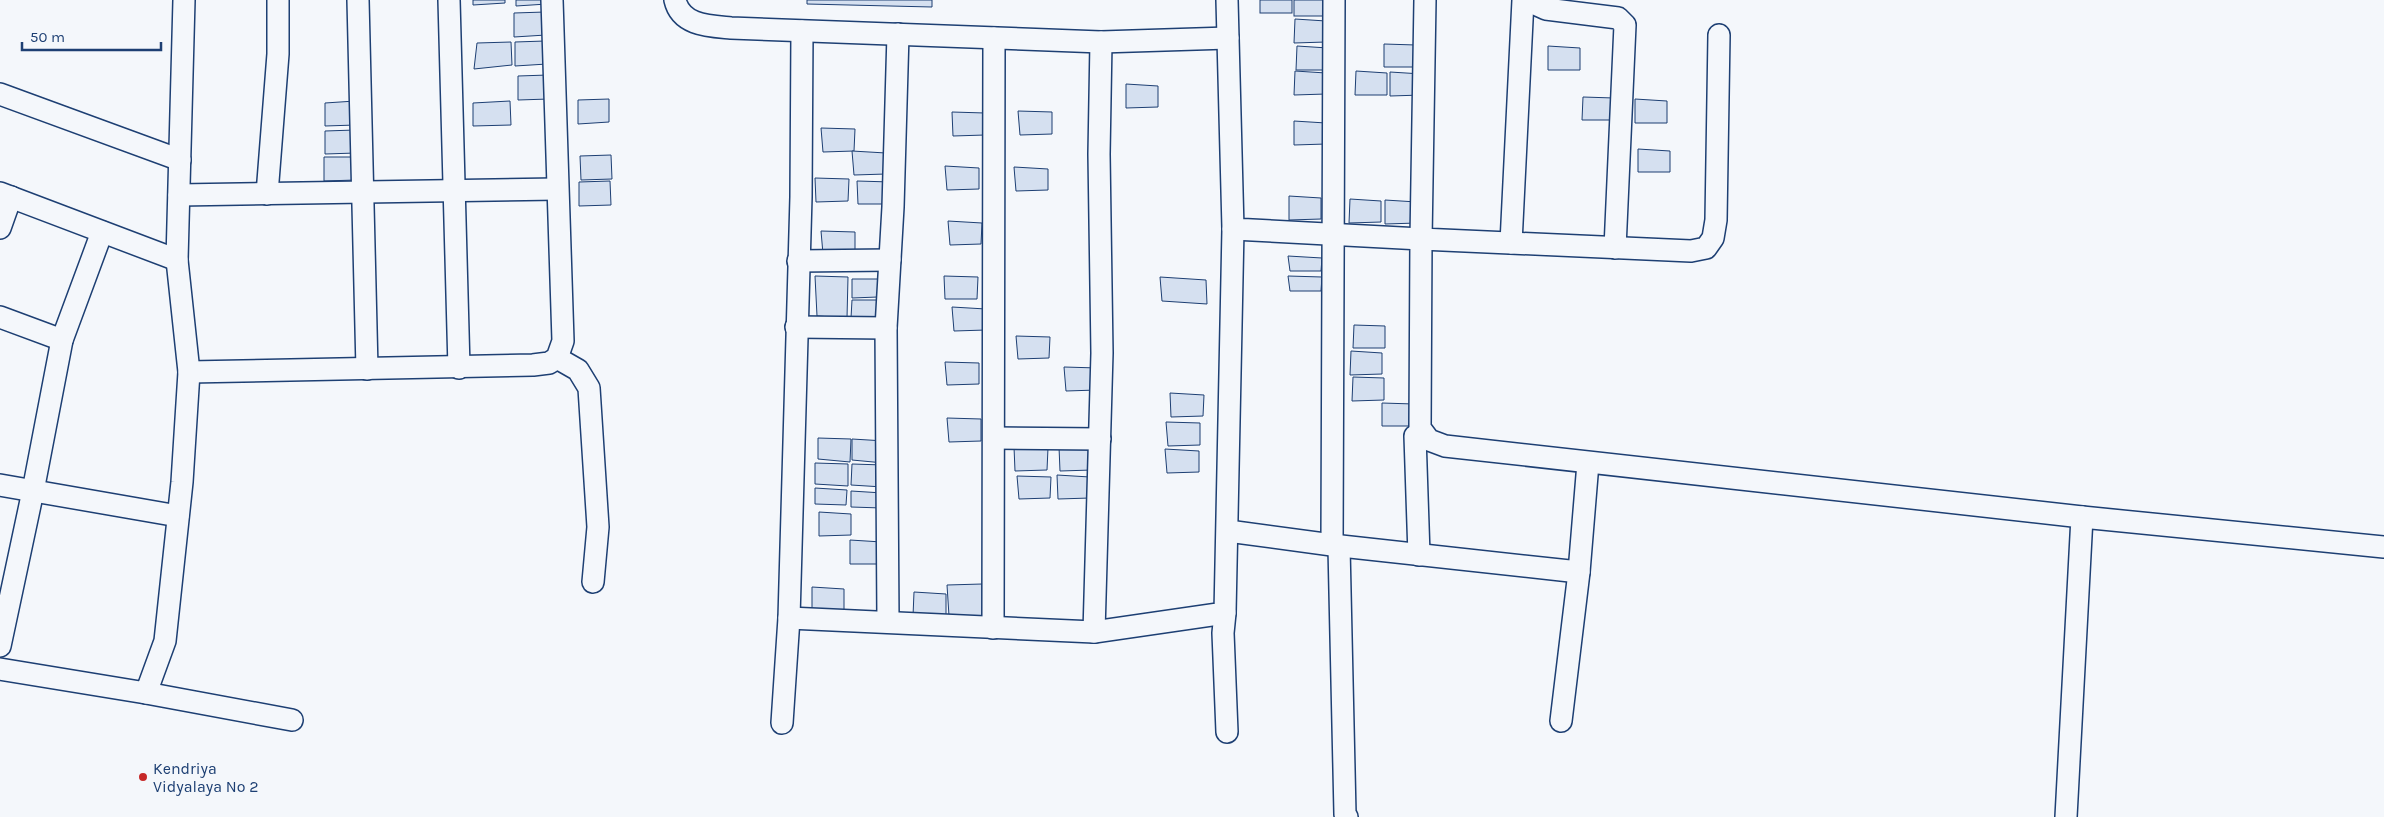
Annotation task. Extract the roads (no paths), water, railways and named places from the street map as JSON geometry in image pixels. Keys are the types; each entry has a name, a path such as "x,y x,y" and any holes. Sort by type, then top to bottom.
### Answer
{"street":[{"path":"146,693 165,640 178,516 189,372 177,260 184,0"},
{"path":"267,194 278,54 278,0"},
{"path":"358,0 367,369"},
{"path":"449,0 459,368"},
{"path":"189,372 533,366 549,363 558,358 564,341 557,189 552,0"},
{"path":"675,0 683,16 691,22 702,25 802,31 1101,42 1228,38"},
{"path":"1226,732 1223,633 1228,531 1233,229 1227,0"},
{"path":"1332,545 1334,0"},
{"path":"1425,0 1420,428 1429,440 1445,446 1588,463 2082,517 2384,547"},
{"path":"1511,243 1525,0 1546,9 1618,18 1625,24 1626,36 1615,248"},
{"path":"782,724 789,618 802,31"},
{"path":"888,621 886,328 898,34"},
{"path":"1233,229 1615,248 1691,251 1706,248 1713,238 1716,220 1719,35"},
{"path":"993,628 994,38"},
{"path":"1094,632 1102,353 1099,154 1101,42"},
{"path":"0,94 180,160"},
{"path":"179,195 557,189"},
{"path":"0,228 5,195 177,260"},
{"path":"0,646 33,491 62,340 102,232"},
{"path":"798,261 890,260"},
{"path":"0,317 62,340"},
{"path":"796,327 886,328"},
{"path":"558,358 578,370 589,388 598,527 592,582"},
{"path":"1415,436 1419,555"},
{"path":"994,438 1100,439"},
{"path":"1561,721 1579,572 1588,463"},
{"path":"0,485 178,516"},
{"path":"2066,817 2082,517"},
{"path":"1228,531 1332,545 1579,572"},
{"path":"1332,545 1339,547 1346,817"},
{"path":"789,618 888,621 1094,632 1225,614"},
{"path":"0,669 292,720"}],"place":[{"name":"Kendriya Vidyalaya No 2","path":"143,777"}]}
